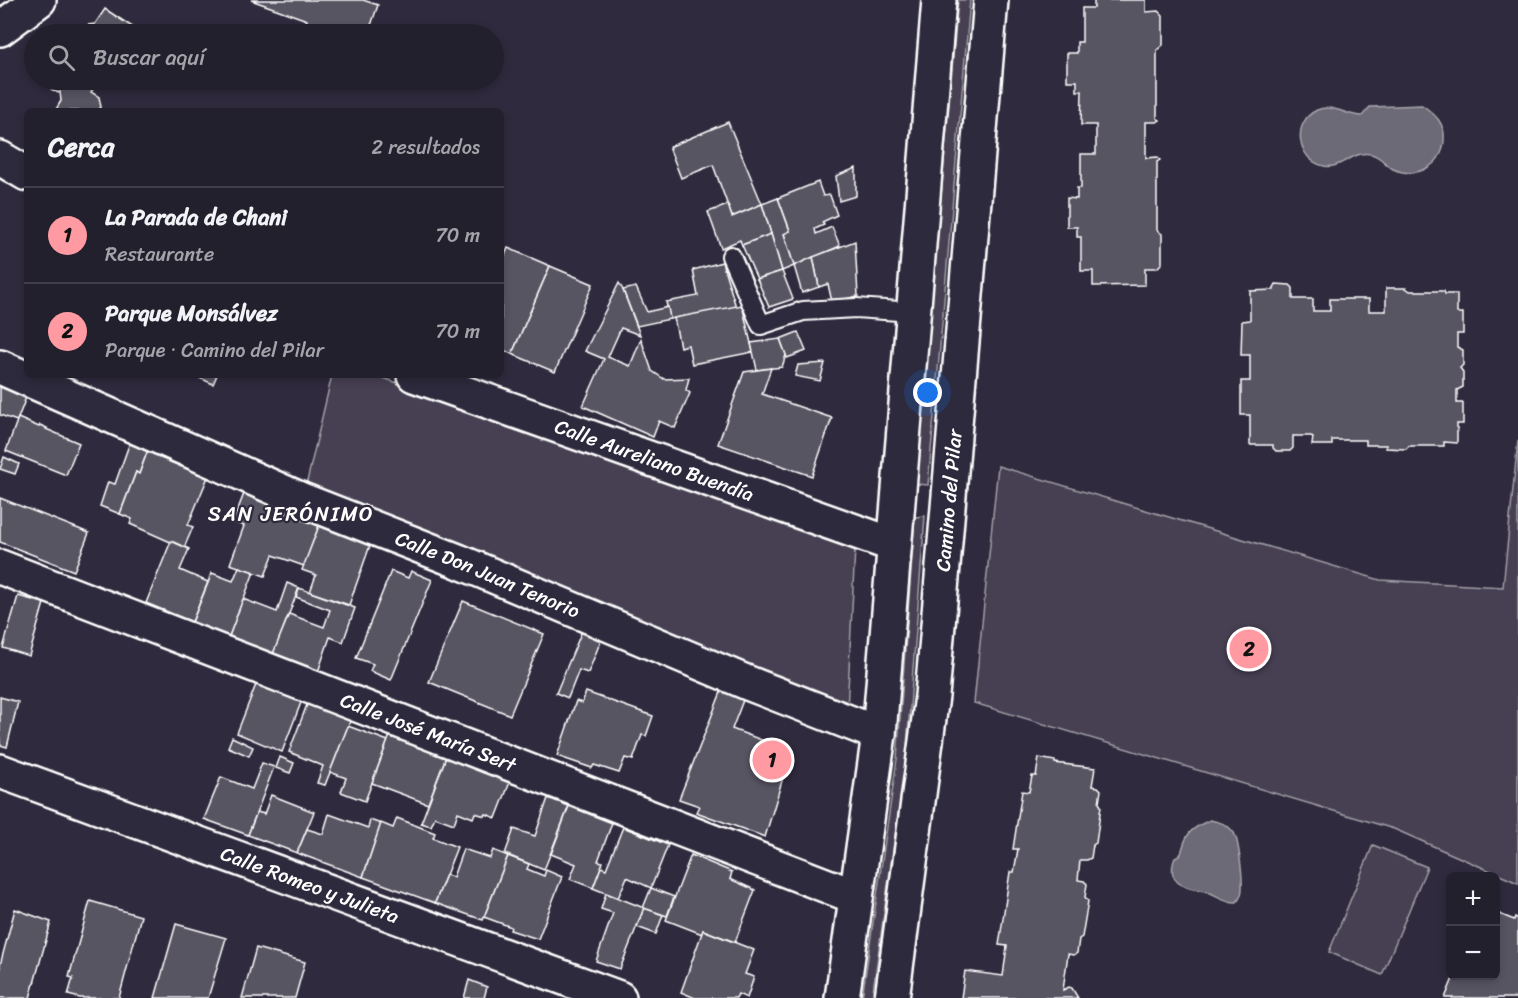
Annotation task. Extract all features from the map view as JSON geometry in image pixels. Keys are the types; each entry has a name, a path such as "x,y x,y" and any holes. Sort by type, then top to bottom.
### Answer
{"street":[{"path":"0,29 39,0"},
{"path":"842,998 879,734 939,0"},
{"name":"Camino del Pilar","path":"892,998 932,696 991,0"},
{"path":"0,158 24,172"},
{"name":"Calle Don Juan Tenorio","path":"0,367 24,378"},
{"name":"Calle Don Juan Tenorio","path":"25,378 302,500 458,561 748,683 879,734"},
{"name":"Calle Aureliano Buendía","path":"422,378 894,545"},
{"name":"Calle José María Sert","path":"0,567 856,897"},
{"name":"Calle Romeo y Julieta","path":"0,771 619,998"}],"lane":[{"path":"731,256 761,325 803,311 856,308 913,312"}],"shaded area":[{"path":"958,0 970,0 928,485 916,484"},
{"path":"1422,105 1439,120 1443,129 1444,141 1442,150 1433,164 1418,171 1401,172 1371,154 1358,155 1336,165 1324,166 1315,162 1303,149 1301,131 1303,123 1317,110 1328,108 1362,116 1370,107"},
{"path":"331,378 383,378 855,547 847,711 305,490"},
{"path":"1518,440 1518,883 1500,875 1500,872 1493,872 1394,829 974,703 998,466 1380,580 1503,587"},
{"path":"925,516 906,758 872,998 862,998 897,759 915,517"},
{"path":"1210,820 1226,825 1236,837 1242,884 1237,902 1182,885 1173,875 1175,857 1181,854 1187,836 1193,829"},
{"path":"1373,845 1427,867 1382,975 1329,952"}],"building":[{"path":"251,0 363,0 378,5 371,24 306,24 307,20"},
{"path":"1094,0 1146,0 1146,12 1158,11 1163,16 1163,45 1157,50 1157,118 1160,120 1146,122 1146,158 1157,157 1160,160 1157,162 1157,230 1162,234 1162,263 1157,268 1145,268 1145,285 1093,286 1093,271 1081,271 1081,237 1077,237 1077,227 1067,227 1067,198 1077,199 1077,188 1081,188 1081,154 1096,154 1096,125 1081,125 1082,91 1077,91 1077,81 1067,81 1067,53 1077,53 1077,42 1082,42 1082,8 1094,8"},
{"path":"105,9 128,24 95,24"},
{"path":"53,90 92,90 91,92 99,97 101,107 57,108 61,101 60,92"},
{"path":"728,122 762,204 732,217 713,165 681,178 669,147"},
{"path":"856,168 856,196 839,201 836,176"},
{"path":"818,182 823,196 830,195 837,215 822,222 824,225 815,229 816,234 832,227 840,246 794,266 784,234 790,231 778,198"},
{"path":"778,198 790,231 784,234 794,266 782,271 762,204"},
{"path":"762,204 771,234 742,245 740,240 721,248 708,212 728,205 732,217"},
{"path":"771,234 782,271 757,279 742,245"},
{"path":"855,241 858,296 832,302 828,284 819,287 813,257"},
{"path":"508,248 550,266 512,354 504,350 504,258"},
{"path":"813,257 819,287 802,293 794,266"},
{"path":"722,262 736,307 670,319 666,302 698,296 693,270"},
{"path":"550,266 593,284 555,372 512,354"},
{"path":"782,271 793,299 769,307 757,279"},
{"path":"619,283 640,335 621,328 608,357 630,366 641,339 652,371 664,379 689,378 686,390 690,393 675,428 659,421 653,437 583,406 604,359 585,351"},
{"path":"1276,284 1290,285 1293,288 1293,299 1313,299 1313,311 1330,311 1330,299 1369,299 1369,311 1386,311 1386,288 1444,291 1445,294 1457,294 1457,313 1463,313 1463,334 1457,334 1457,347 1463,350 1463,365 1460,368 1463,372 1463,387 1457,390 1457,403 1463,403 1463,424 1457,424 1457,443 1444,442 1444,446 1409,446 1406,449 1386,448 1386,445 1366,445 1366,440 1332,440 1332,445 1312,445 1313,437 1311,436 1293,436 1293,448 1290,451 1276,451 1273,445 1250,445 1250,415 1241,415 1241,381 1250,381 1250,355 1241,355 1242,321 1250,320 1250,291 1274,290"},
{"path":"636,287 647,312 668,307 670,319 637,326 623,290"},
{"path":"742,305 753,352 692,364 688,345 680,347 674,318"},
{"path":"798,332 806,351 787,358 780,339"},
{"path":"780,339 786,355 782,367 757,370 751,343"},
{"path":"825,363 820,381 795,376 798,365"},
{"path":"771,368 762,394 832,418 812,476 718,444 744,372"},
{"path":"200,378 216,378 213,384"},
{"path":"0,382 28,392 17,421 0,415"},
{"path":"18,418 39,427 40,425 79,443 66,475 6,451"},
{"path":"130,442 148,450 139,474 136,472 120,514 100,506 108,482 115,484"},
{"path":"148,450 162,456 160,458 208,477 188,525 193,527 184,548 130,524 132,519 120,514 136,472 139,474"},
{"path":"4,457 19,464 15,474 0,469"},
{"path":"245,491 322,518 304,566 273,555 265,576 230,564 244,526 233,522"},
{"path":"0,498 89,533 74,571 0,542"},
{"path":"322,518 373,537 349,605 310,592 316,575 302,570"},
{"path":"171,541 189,549 180,570 208,582 192,622 146,603"},
{"path":"239,567 254,572 228,639 191,625 212,573 233,581"},
{"path":"391,571 408,578 411,571 432,580 391,680 370,671 373,664 356,658"},
{"path":"287,583 299,588 271,660 227,642 243,599 277,612"},
{"path":"299,588 355,608 343,642 330,637 318,672 273,654 289,614 324,627 330,610 296,597"},
{"path":"18,596 44,603 29,656 3,648"},
{"path":"463,601 544,634 510,715 429,682"},
{"path":"584,626 603,635 588,673 579,670 568,698 556,693"},
{"path":"257,682 302,700 282,752 237,733"},
{"path":"723,687 745,695 732,729 791,751 765,837 696,812 699,806 679,799"},
{"path":"586,692 653,716 646,736 642,735 633,760 625,758 619,773 594,765 592,768 557,756 576,701 582,703"},
{"path":"0,697 18,702 7,747 0,745"},
{"path":"308,702 351,719 325,785 317,783 323,766 289,752"},
{"path":"348,726 388,741 365,801 341,792 346,778 330,772"},
{"path":"390,735 446,757 428,804 372,783"},
{"path":"232,737 253,747 249,756 228,747"},
{"path":"280,757 294,763 290,773 276,768"},
{"path":"446,757 510,782 496,818 475,813 473,818 458,812 454,824 435,817 431,826 421,823"},
{"path":"1039,758 1055,761 1055,763 1095,768 1092,786 1101,790 1096,843 1093,845 1091,858 1080,860 1078,880 1087,884 1085,897 1088,901 1082,937 1079,939 1077,953 1068,954 1063,990 1072,988 1078,998 961,998 965,971 1003,976 1007,946 999,945 1010,872 1014,872 1018,849 1013,849 1022,791 1029,792 1032,776 1036,776"},
{"path":"262,763 274,767 248,835 204,819 221,777 252,789"},
{"path":"271,795 314,812 297,853 248,835 257,812 264,814"},
{"path":"548,798 569,806 544,870 505,854 514,829 535,836"},
{"path":"569,806 612,823 598,861 603,862 593,888 570,879 576,864 551,854"},
{"path":"329,814 368,828 370,820 381,824 363,877 297,853 307,829 323,834"},
{"path":"397,818 435,833 433,838 457,847 435,903 363,877 381,823 393,828"},
{"path":"623,827 668,845 651,888 627,877 618,898 593,888 601,867 606,869"},
{"path":"463,849 490,858 493,850 508,856 483,920 435,903 446,875 453,877"},
{"path":"691,855 732,872 730,879 755,890 735,942 703,930 702,934 666,920"},
{"path":"508,856 529,864 527,869 544,876 546,870 562,877 538,939 510,930 511,927 484,917"},
{"path":"651,888 674,897 667,916 643,908"},
{"path":"606,893 644,908 620,969 596,961 613,913 601,909"},
{"path":"90,901 141,916 119,998 80,998 68,995 73,978 69,977"},
{"path":"644,908 663,915 656,934 637,927"},
{"path":"15,909 51,922 30,998 0,998 0,965"},
{"path":"1500,914 1514,920 1515,917 1518,919 1518,998 1445,998 1452,980 1500,980"},
{"path":"176,924 226,938 208,998 155,998"},
{"path":"703,930 754,950 745,974 754,977 747,998 738,994 736,998 695,998 681,992"},
{"path":"256,948 305,962 295,998 242,998"},
{"path":"469,980 487,987 484,998 464,998"}],"place":[{"name":"Parque Monsálvez","path":"1249,649"},
{"name":"La Parada de Chani","path":"772,760"}],"district":[{"name":"SAN JERÓNIMO","path":"291,514"}]}
